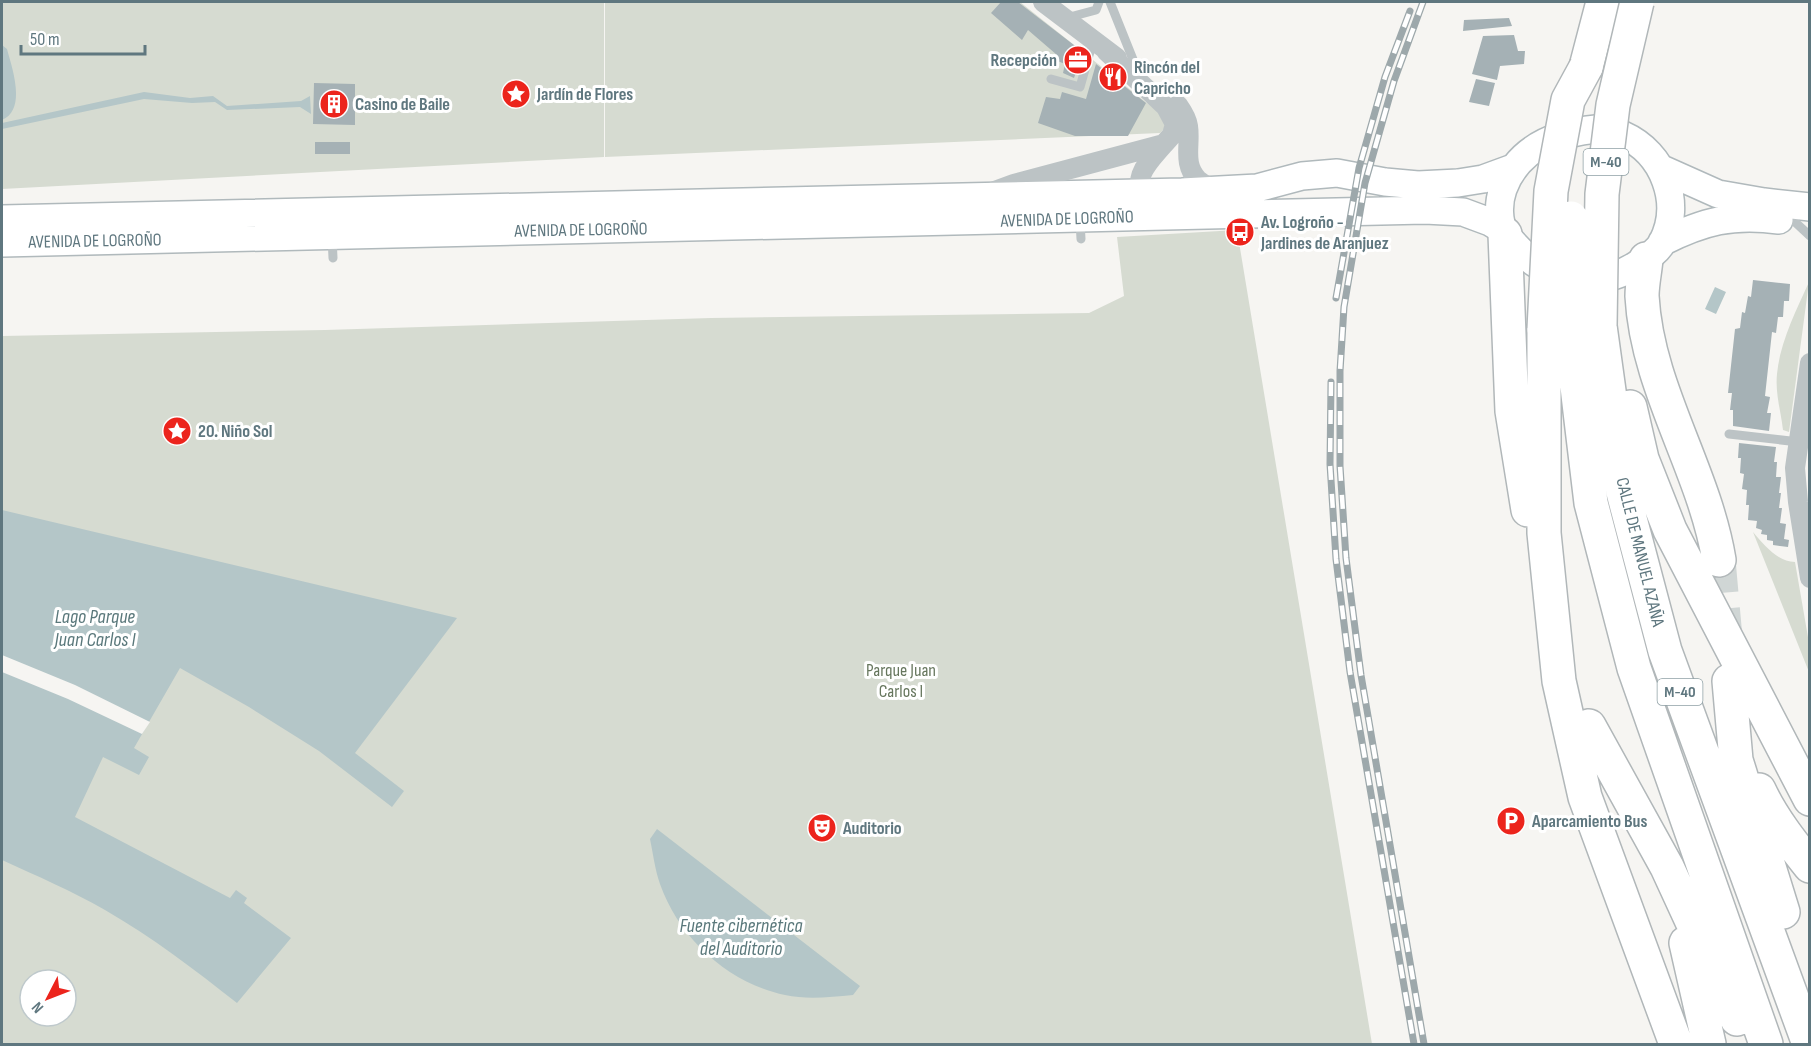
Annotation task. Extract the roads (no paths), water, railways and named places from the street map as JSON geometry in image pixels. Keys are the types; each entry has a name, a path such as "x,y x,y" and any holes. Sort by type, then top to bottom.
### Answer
{"highway":[{"path":"1603,2 1586,68 1568,100 1551,190 1583,326 1627,392 1642,459 1670,530 1809,799"},
{"name":"CALLE DE MANUEL AZAÑA","path":"1637,2 1613,105 1583,326 1591,503 1634,668 1766,1044"},
{"path":"1653,2 1628,108 1618,195 1583,326 1544,533 1559,681 1585,797 1676,1044"},
{"path":"1504,232 1512,411 1528,514"},
{"path":"1654,251 1642,294 1653,359 1665,398 1709,514 1719,560"},
{"name":"CALLE DE MANUEL AZAÑA","path":"1583,326 1623,492 1665,651 1809,1044"},
{"path":"1730,681 1736,760 1809,1003"},
{"path":"1732,715 1745,757 1765,802 1789,841 1809,866"},
{"path":"1589,726 1667,867 1749,1044"},
{"path":"1667,867 1665,875 1681,919 1709,1044"}],"main road":[{"path":"1654,251 1672,208 1670,191 1662,169 1648,151 1623,134 1596,129 1570,132 1548,141 1530,151 1513,168 1498,201 1504,232 1535,264 1561,277 1586,281 1608,279 1627,272 1687,229 1712,220 1806,216"},
{"name":"AVENIDA DE LOGROÑO","path":"2,219 1214,190 1257,188 1302,176 1337,173 1385,182 1418,185 1483,179 1513,168"},
{"path":"1662,169 1718,194 1764,202 1806,216"},
{"name":"AVENIDA DE LOGROÑO","path":"2,243 332,247 1080,229 1161,216 1434,210 1463,212 1490,222 1504,232"}],"street":[{"path":"1043,2 1174,100 1185,114 1189,128 1187,153 1190,167 1198,180 1214,190"},
{"name":"AVENIDA DE LOGROÑO","path":"1100,46 1166,107 1175,124 1172,135 1148,162 1138,182 1147,205 1161,216"},
{"name":"AVENIDA DE LOGROÑO","path":"981,196 1014,184 1164,144"},
{"path":"1809,363 1808,397 1795,468 1809,578"}],"lane":[{"path":"1065,18 1096,10 1099,2"},
{"path":"1110,2 1138,72"},
{"path":"1051,79 1080,87 1100,46"},
{"path":"1729,434 1799,442"}],"water":[{"path":"2,45 7,49 12,67 16,98 10,115 2,120"},
{"path":"144,92 190,98 213,96 227,106 301,101 310,96 311,114 300,107 227,110 215,102 192,103 144,99 2,129 2,123"},
{"path":"1715,287 1726,292 1716,314 1705,309"},
{"name":"Lago Parque Juan Carlos I","path":"2,510 457,618 355,753 404,791 392,807 319,751 249,707 180,668 134,748 149,757 139,775 103,757 75,817 230,898 236,890 247,898 244,903 291,938 237,1003 173,954 122,920 80,896 2,860"},
{"name":"Fuente cibernética del Auditorio","path":"657,829 860,986 853,995 811,998 785,995 744,980 725,969 708,955 693,940 668,904 655,867 650,839"}],"tunnel":[{"path":"1719,560 1726,638"}],"railway":[{"path":"1423,2 1394,81 1365,183 1344,307 1340,371 1340,466 1346,558 1361,675 1424,1044"},
{"path":"1336,298 1359,168 1385,77 1410,11"},
{"path":"1331,382 1330,464 1336,559 1350,672 1414,1044"}],"place":[{"name":"Recepción","path":"1078,60"},
{"name":"Rincón del Capricho","path":"1113,77"},
{"name":"Jardín de Flores","path":"516,94"},
{"name":"Casino de Baile","path":"334,104"},
{"name":"Av. Logroño - Jardines de Aranjuez","path":"1240,232"},
{"name":"20. Niño Sol","path":"177,431"},
{"name":"Aparcamiento Bus","path":"1511,821"},
{"name":"Auditorio","path":"822,828"}],"park label":[{"name":"Parque Juan Carlos I","path":"901,680"}]}
